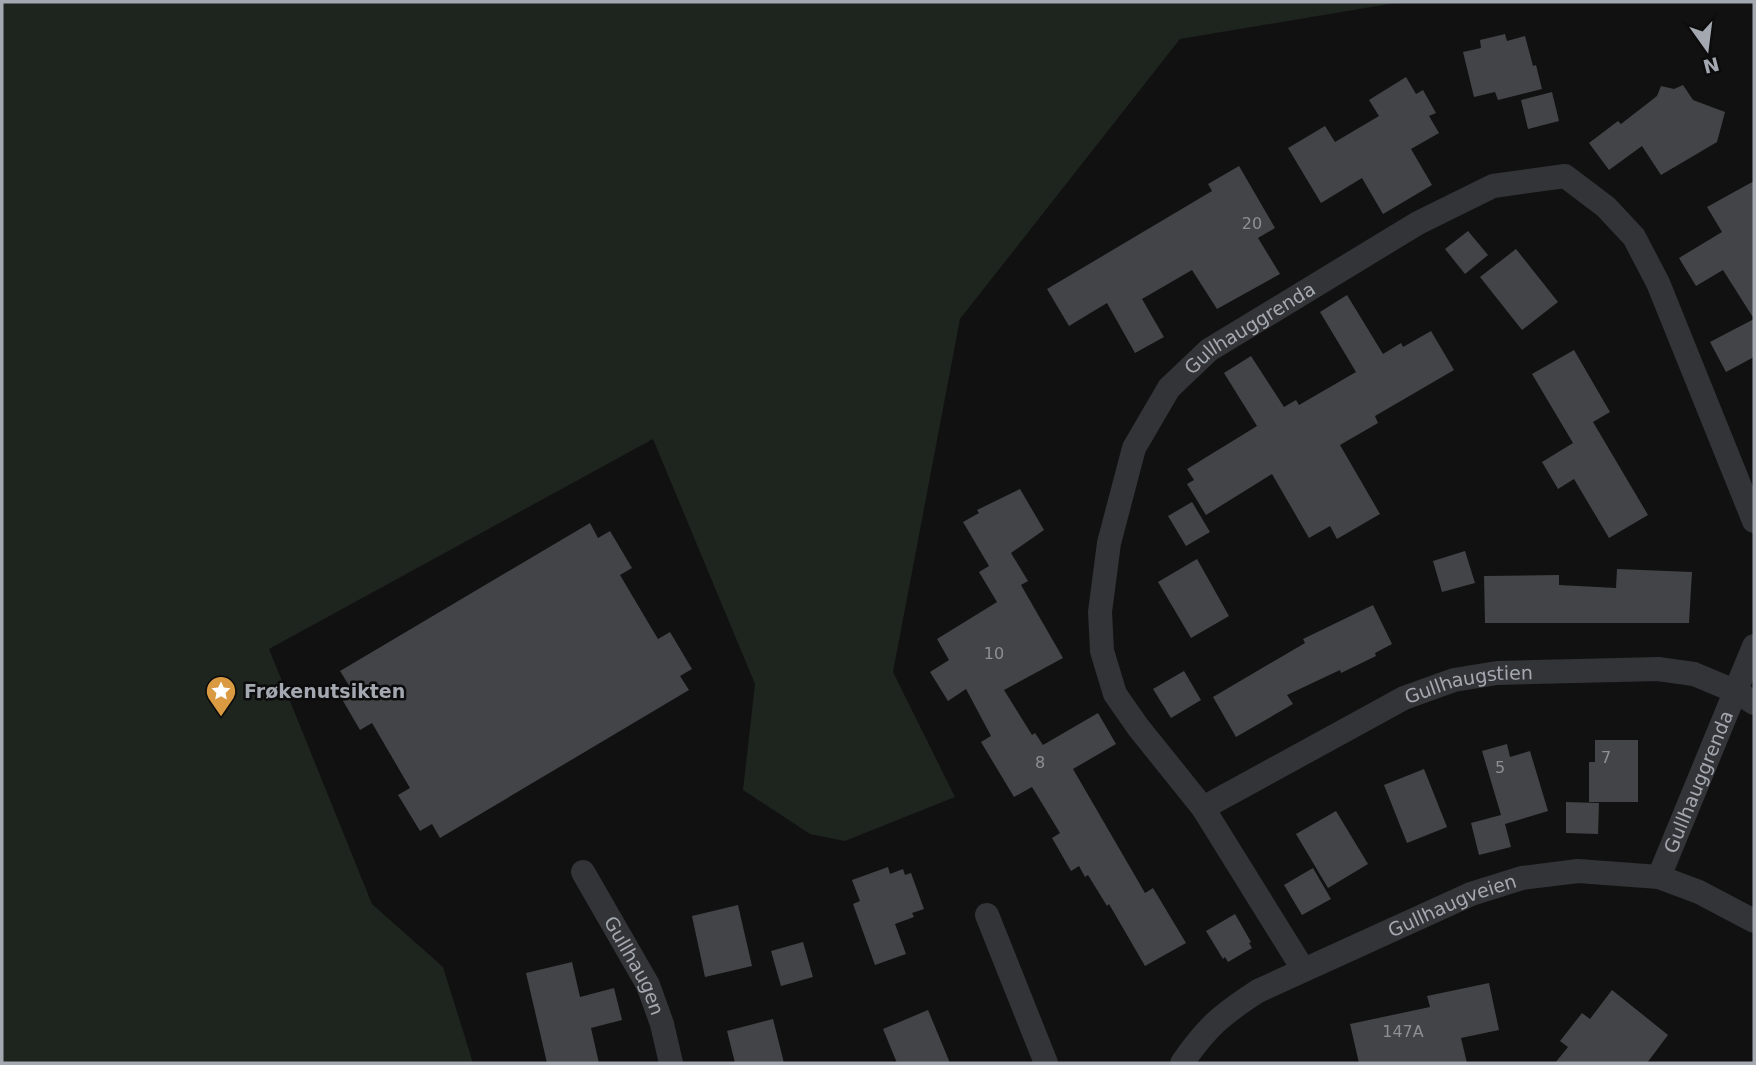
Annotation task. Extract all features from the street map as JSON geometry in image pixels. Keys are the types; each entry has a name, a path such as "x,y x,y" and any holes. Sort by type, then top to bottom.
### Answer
{"street":[{"name":"Gullhauggrenda","path":"1303,969 1203,808 1115,694 1102,651 1100,612 1109,543 1134,448 1169,388 1209,350 1418,223 1493,186 1565,176 1606,207 1634,237 1658,283 1754,522"},
{"name":"Gullhauggrenda","path":"1659,877 1745,697 1754,646"},
{"name":"Gullhaugstien","path":"1203,808 1404,698 1454,680 1497,673 1658,669 1694,674 1745,697"},
{"name":"Gullhaugveien","path":"1182,1063 1204,1032 1227,1011 1258,991 1471,894 1522,878 1578,871 1659,877 1699,892 1754,921"},
{"name":"Gullhaugen","path":"583,872 648,985 662,1024 671,1063"},
{"path":"987,915 1046,1063"}],"shaded area":[{"path":"2,2 1401,2 1180,39 960,319 893,672 955,797 845,841 810,834 743,790 755,684 653,439 269,649 372,904 443,967 473,1063 2,1063"}],"building":[{"path":"1505,34 1507,41 1525,36 1542,89 1498,100 1495,92 1474,97 1463,52 1481,48 1480,40"},
{"path":"1406,77 1416,94 1423,90 1436,113 1429,116 1439,133 1411,149 1432,185 1383,214 1362,178 1321,203 1288,148 1325,126 1335,142 1379,116 1369,100"},
{"path":"1683,85 1693,100 1725,112 1717,142 1661,175 1642,146 1609,170 1589,143 1618,121 1621,124 1657,96 1661,86 1674,89"},
{"path":"1552,92 1559,121 1528,129 1521,100"},
{"path":"1239,166 1275,228 1258,238 1280,274 1217,309 1192,270 1142,299 1164,337 1135,353 1107,303 1069,326 1047,289 1212,191 1208,184"},
{"path":"1754,181 1754,319 1723,270 1696,286 1679,258 1722,232 1707,207"},
{"path":"1468,231 1488,255 1465,274 1445,249"},
{"path":"1516,249 1558,302 1522,330 1480,277"},
{"path":"1347,295 1383,354 1401,343 1403,347 1431,331 1454,370 1375,416 1378,423 1340,445 1380,514 1337,539 1330,526 1309,538 1272,474 1206,515 1187,484 1194,480 1187,469 1257,426 1224,373 1251,356 1284,407 1296,400 1299,405 1356,372 1320,312"},
{"path":"1754,319 1754,357 1726,372 1710,342"},
{"path":"1574,350 1610,412 1593,422 1648,515 1609,538 1574,479 1558,489 1542,462 1573,443 1532,374"},
{"path":"1020,489 1044,530 1011,553 1028,581 1021,585 1063,658 1004,690 1032,735 1035,733 1043,745 1098,713 1116,744 1073,769 1145,893 1153,888 1186,943 1145,966 1109,904 1107,906 1088,875 1085,877 1079,866 1071,871 1052,838 1060,833 1032,787 1014,797 981,742 991,736 966,689 948,701 930,672 949,660 937,639 997,602 979,572 989,566 963,522 979,513 977,510"},
{"path":"1192,502 1210,532 1186,546 1168,516"},
{"path":"590,523 598,538 610,531 632,568 620,575 649,624 658,639 670,632 692,669 680,676 689,690 440,838 432,824 420,831 398,795 410,788 372,723 360,730 339,694 350,687 340,671"},
{"path":"1465,551 1475,583 1442,592 1433,561"},
{"path":"1197,559 1229,616 1191,638 1158,582"},
{"path":"1617,569 1692,572 1689,623 1485,623 1484,576 1559,575 1559,585 1616,588"},
{"path":"1373,605 1392,644 1375,653 1376,656 1341,673 1340,670 1287,695 1293,704 1236,737 1213,697 1305,643 1303,639"},
{"path":"1184,671 1201,700 1171,718 1153,689"},
{"path":"1595,740 1638,740 1638,802 1589,802 1589,762 1595,762"},
{"path":"1507,744 1510,757 1530,751 1548,811 1505,824 1511,847 1479,855 1471,823 1501,815 1482,751"},
{"path":"1424,769 1447,827 1407,843 1384,785"},
{"path":"1566,802 1599,803 1598,834 1566,833"},
{"path":"1336,811 1368,864 1328,888 1296,834"},
{"path":"888,867 890,874 903,869 905,875 911,873 924,909 912,913 914,917 895,924 906,954 875,965 853,904 860,901 852,880"},
{"path":"1313,868 1331,899 1302,915 1284,885"},
{"path":"738,905 752,966 705,977 692,916"},
{"path":"1235,914 1252,948 1228,962 1225,957 1223,959 1206,931"},
{"path":"803,942 813,977 781,986 771,951"},
{"path":"572,962 580,997 614,988 622,1020 591,1028 599,1063 547,1063 526,973"},
{"path":"1489,983 1499,1030 1461,1038 1467,1063 1359,1063 1350,1024 1430,1007 1427,996"},
{"path":"1612,990 1668,1035 1647,1063 1555,1063 1568,1047 1560,1041 1582,1013 1590,1019"},
{"path":"928,1010 950,1063 897,1063 883,1029"},
{"path":"773,1019 784,1063 735,1063 727,1031"}],"place":[{"name":"Frøkenutsikten","path":"221,718"}]}
